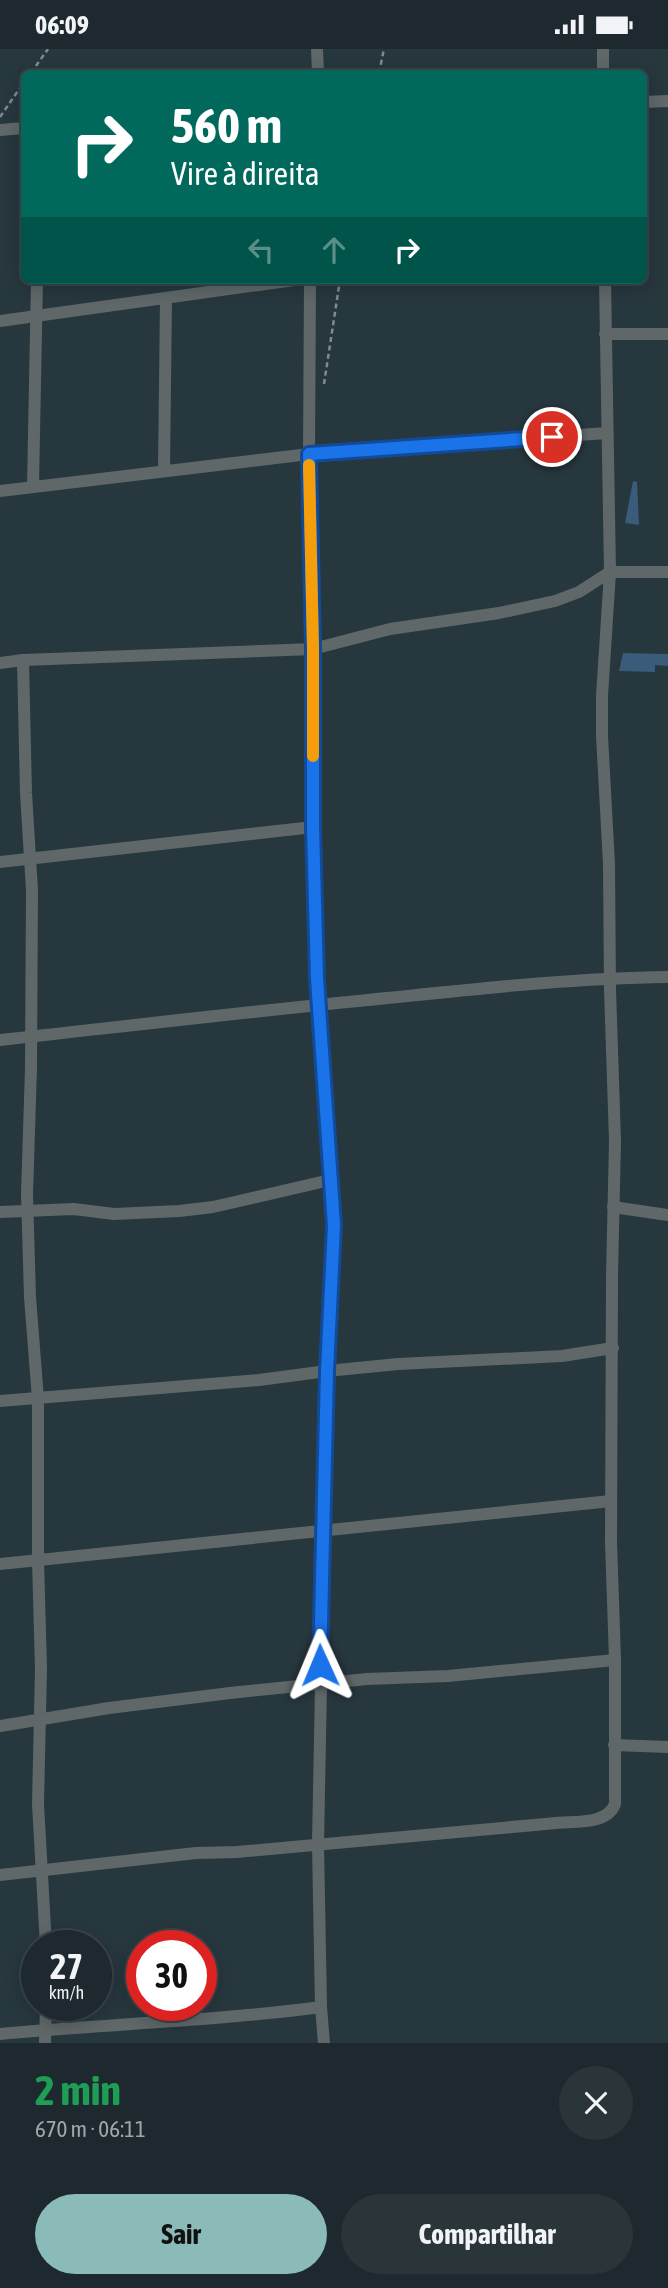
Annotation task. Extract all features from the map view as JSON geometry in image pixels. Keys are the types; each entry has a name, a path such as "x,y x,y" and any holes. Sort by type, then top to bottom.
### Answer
{"street":[{"path":"317,49 318,70"},
{"path":"603,49 603,70"},
{"path":"647,102 668,101"},
{"path":"0,130 21,128"},
{"path":"33,486 37,284"},
{"path":"0,321 267,284"},
{"path":"310,284 313,827 318,1004 334,1226 327,1371 320,1646 318,1844 324,2043"},
{"path":"0,1875 196,1853 237,1852 604,1818 612,1813 615,1804 611,1501 615,1141 608,864 601,736 610,572 605,284"},
{"path":"164,470 166,299"},
{"path":"606,334 668,334"},
{"path":"0,491 309,454 607,433"},
{"path":"0,663 313,649 390,629 499,613 555,601 579,592 610,572 668,572"},
{"path":"23,660 32,890 31,1037 26,1172 30,1297 38,1399 41,1657 38,1804 45,1930"},
{"path":"0,862 313,827"},
{"path":"0,1040 318,1004 610,978 668,977"},
{"path":"0,1212 74,1209 114,1213 168,1212 212,1207 330,1181"},
{"path":"613,1207 668,1215"},
{"path":"0,1401 259,1380 398,1364 562,1356 613,1348"},
{"path":"0,1564 611,1501"},
{"path":"0,1726 154,1702 367,1679 448,1676 615,1660"},
{"path":"614,1745 668,1747"},
{"path":"0,2035 45,2037 321,2007"}],"path":[{"path":"33,70 48,49"},
{"path":"380,70 384,49"},
{"path":"0,117 21,86"},
{"path":"322,394 339,284"}],"building":[{"path":"633,481 637,482 639,525 625,523"},
{"path":"623,653 668,654 668,666 655,665 655,672 619,671"}],"slow traffic":[{"path":"309,465 312,512 313,756"}],"route":[{"path":"320,1665 327,1371 334,1226 317,979 313,827 312,512 309,454 552,437"}]}
